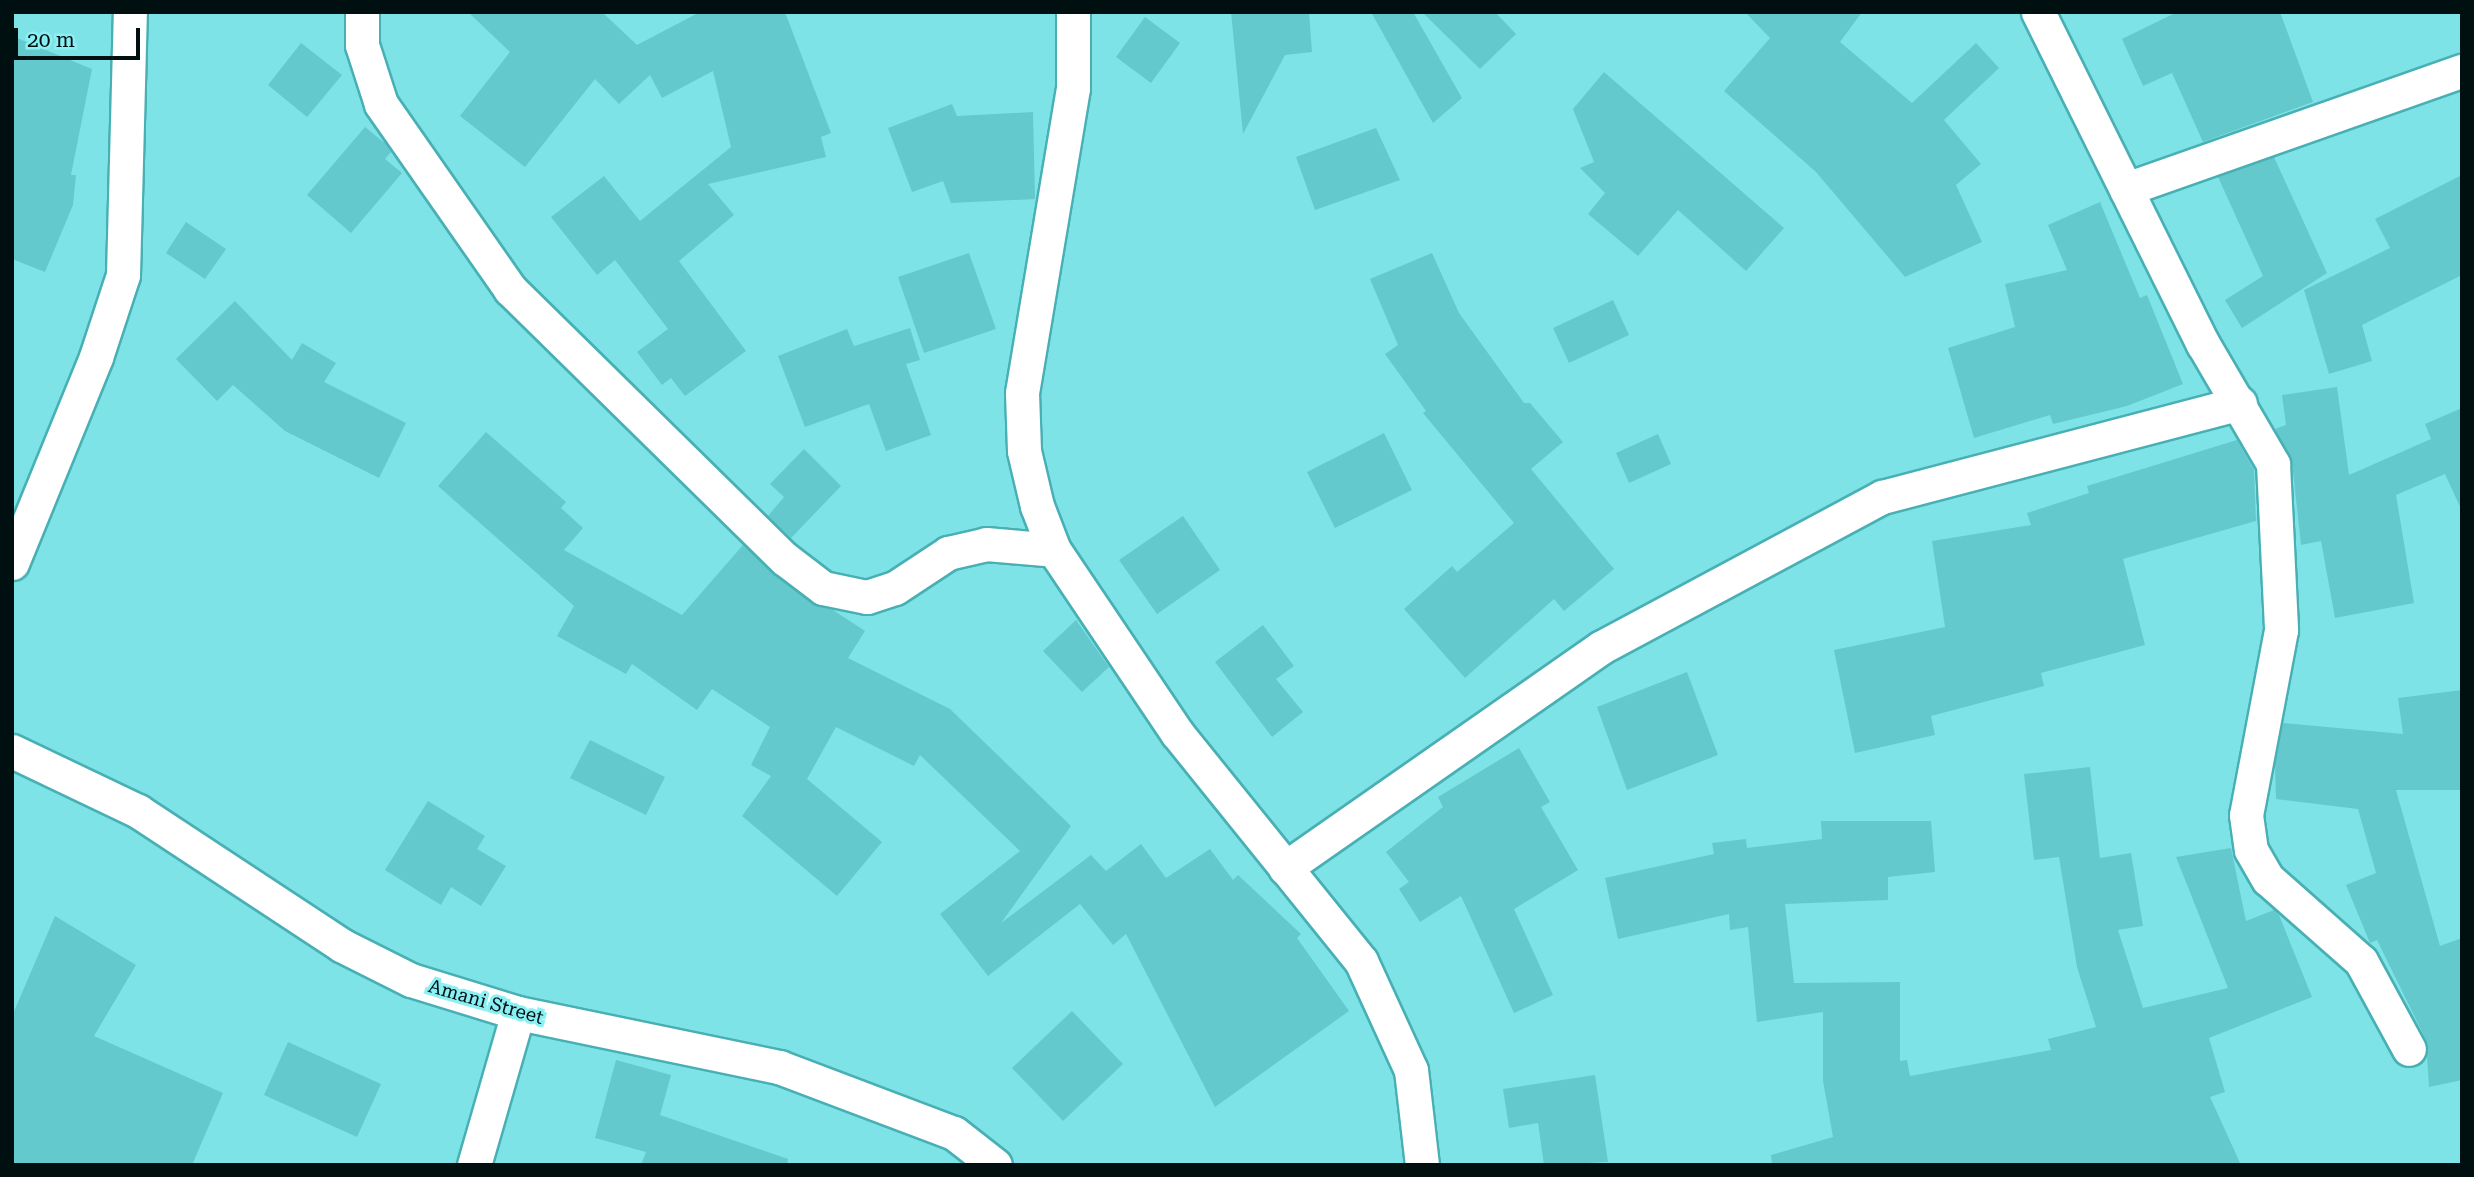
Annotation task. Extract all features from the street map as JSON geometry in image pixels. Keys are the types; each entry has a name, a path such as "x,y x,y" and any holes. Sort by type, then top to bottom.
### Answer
{"street":[{"path":"12,563 92,369 122,275 130,12"},
{"path":"362,12 362,45 381,104 510,289 795,566 823,588 867,597 895,587 948,553 986,544 1054,551"},
{"path":"1073,12 1073,88 1022,393 1024,451 1054,551 1177,733 1361,961 1411,1070 1422,1165"},
{"path":"2038,12 2203,344 2240,403 2273,464 2281,630 2246,815 2251,850 2268,879 2361,961 2380,986 2409,1049"},
{"path":"2126,189 2462,71"},
{"path":"1285,868 1602,647 1882,497 2240,403"},
{"name":"Amani Street","path":"12,751 138,811 341,945 411,980 518,1013 779,1067 954,1133 995,1165"},
{"path":"474,1165 518,1013"}],"building":[{"path":"468,12 602,12 637,45 700,12 785,12 831,133 821,137 826,157 708,184 734,215 679,261 746,351 685,396 671,378 662,385 637,352 668,329 615,260 597,275 551,217 604,176 640,221 731,147 713,71 662,98 650,75 619,104 595,79 525,167 460,116 510,52"},
{"path":"1231,12 1309,12 1312,52 1285,55 1243,134"},
{"path":"1371,12 1413,12 1462,98 1433,123"},
{"path":"1422,12 1495,12 1516,34 1480,69"},
{"path":"1745,12 1862,12 1840,42 1912,103 1976,43 1999,68 1944,120 1981,164 1956,185 1982,242 1905,277 1816,172 1724,91 1770,38"},
{"path":"2177,12 2280,12 2313,102 2203,142 2172,73 2143,86 2122,39"},
{"path":"1145,17 1180,43 1151,83 1116,57"},
{"path":"12,36 92,69 71,175 76,175 73,205 45,272 12,259"},
{"path":"301,43 342,75 307,117 268,85"},
{"path":"1604,72 1784,228 1746,271 1678,210 1638,256 1588,214 1605,193 1580,168 1594,162 1573,109"},
{"path":"952,104 957,116 1033,112 1035,199 951,203 943,181 912,192 888,128"},
{"path":"365,127 386,144 391,152 385,159 402,173 351,233 307,195"},
{"path":"1376,128 1400,180 1315,210 1296,157"},
{"path":"2274,157 2327,273 2242,328 2225,300 2263,276 2218,177"},
{"path":"2462,175 2462,275 2362,325 2372,361 2329,374 2304,290 2390,248 2375,219"},
{"path":"2100,202 2140,298 2147,295 2183,384 2127,406 2053,424 2050,415 1974,438 1948,348 2015,327 2005,284 2067,270 2048,225"},
{"path":"186,222 226,249 205,279 166,253"},
{"path":"969,253 996,329 924,353 898,277"},
{"path":"1432,253 1459,313 1524,403 1530,403 1563,442 1531,469 1614,569 1564,611 1554,599 1465,678 1404,609 1452,566 1457,572 1514,523 1423,413 1426,411 1385,354 1398,345 1370,279"},
{"path":"1613,300 1629,335 1569,363 1553,328"},
{"path":"235,301 292,360 302,343 336,363 324,382 406,423 379,478 285,431 233,385 217,401 176,359"},
{"path":"910,328 920,360 906,364 931,435 886,451 869,404 805,427 778,356 847,329 854,346"},
{"path":"2337,387 2349,475 2431,439 2425,424 2462,408 2462,511 2445,474 2396,495 2414,603 2335,618 2321,541 2301,545 2292,462 2275,429 2286,425 2282,395"},
{"path":"486,432 566,502 561,508 583,528 564,550 682,615 743,545 811,603 833,610 865,631 848,658 950,709 1071,826 1001,923 1091,855 1106,871 1141,844 1166,878 1210,849 1233,880 1238,875 1301,934 1297,938 1349,1011 1215,1107 1126,934 1113,945 1080,904 988,976 940,914 1020,851 920,755 914,766 836,727 807,779 882,842 837,896 742,816 771,776 751,765 770,727 712,689 697,710 632,664 626,674 557,636 574,606 438,486"},
{"path":"1384,433 1412,490 1335,528 1307,472"},
{"path":"1658,434 1671,464 1629,483 1616,453"},
{"path":"2237,440 2254,470 2256,521 2123,559 2145,645 2041,673 2044,686 1931,716 1935,735 1855,753 1834,650 1945,627 1932,541 2031,525 2027,513 2089,493 2087,486"},
{"path":"804,449 841,486 791,538 768,516 784,497 770,484"},
{"path":"1183,516 1220,570 1157,614 1119,560"},
{"path":"1076,620 1109,667 1082,692 1043,651"},
{"path":"1263,625 1294,666 1276,679 1303,712 1272,737 1215,662"},
{"path":"1687,672 1718,755 1627,790 1597,707"},
{"path":"2462,690 2462,790 2396,790 2440,946 2462,938 2462,1080 2429,1087 2426,1040 2377,940 2370,943 2346,885 2376,873 2358,809 2276,799 2275,763 2283,723 2403,734 2398,698"},
{"path":"590,740 665,777 646,815 570,778"},
{"path":"1519,748 1550,802 1541,807 1578,870 1514,909 1553,995 1514,1013 1461,896 1420,922 1399,889 1409,882 1386,852 1443,807 1438,797"},
{"path":"2090,767 2100,858 2131,853 2143,926 2118,930 2143,1008 2228,988 2176,857 2231,848 2246,921 2274,910 2279,915 2312,997 2209,1038 2225,1092 2210,1097 2241,1165 1772,1165 1771,1155 1833,1137 1823,1081 1823,1012 1757,1022 1748,927 1730,930 1729,914 1618,939 1605,878 1714,854 1712,843 1746,839 1747,848 1822,839 1821,821 1931,821 1935,872 1888,877 1888,900 1785,904 1794,983 1900,982 1900,1061 1907,1060 1910,1076 2051,1050 2048,1039 2096,1027 2077,967 2059,857 2034,860 2024,774"},
{"path":"428,801 485,836 477,849 506,866 481,906 451,887 441,905 385,870"},
{"path":"55,916 136,965 94,1036 223,1093 192,1165 12,1165 12,1016"},
{"path":"1072,1011 1123,1064 1063,1121 1012,1068"},
{"path":"288,1042 381,1084 357,1137 264,1095"},
{"path":"616,1060 671,1075 660,1115 788,1159 787,1165 641,1165 646,1152 595,1138"},
{"path":"1595,1075 1608,1162 1544,1165 1538,1123 1509,1128 1503,1089"}]}
